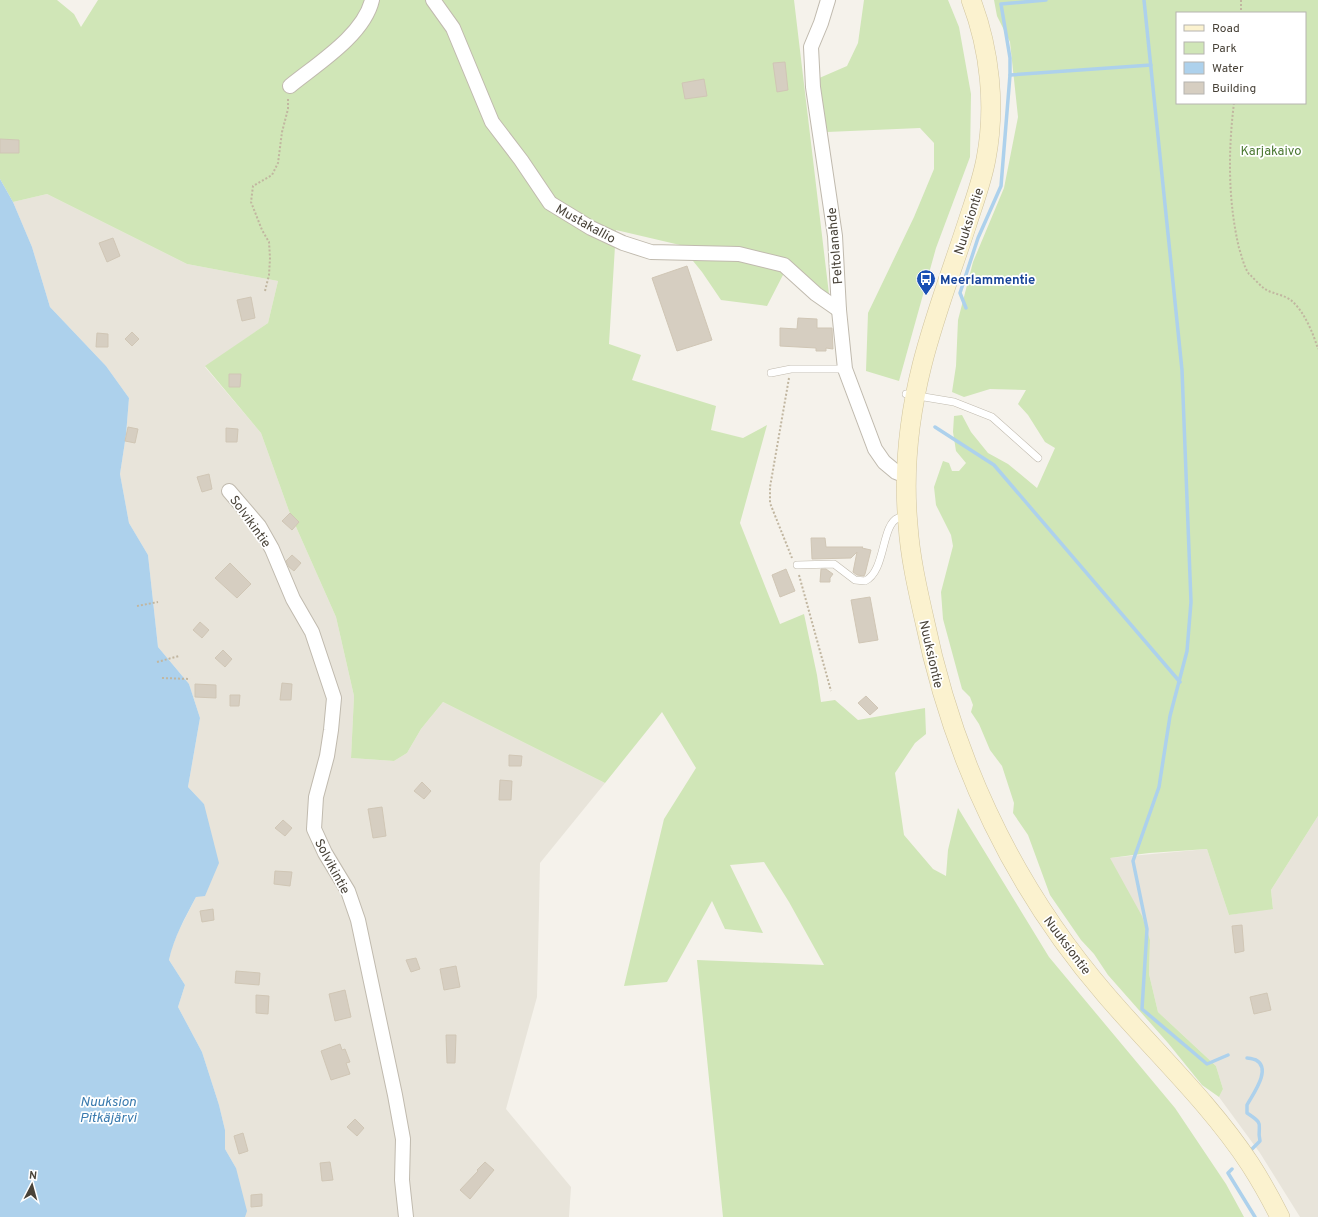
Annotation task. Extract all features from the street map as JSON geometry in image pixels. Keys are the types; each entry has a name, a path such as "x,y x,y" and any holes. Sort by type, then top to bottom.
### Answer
{"street":[{"path":"290,86 350,37 364,20 372,0"},
{"name":"Mustakallio","path":"433,0 453,28 492,122 550,202 591,228 622,243 651,252 739,254 784,265 816,294 839,310"},
{"name":"Peltolanahde","path":"828,0 812,47 813,88 835,236 839,310 845,368 875,449 884,462 896,472 906,476"},
{"name":"Nuuksiontie","path":"971,0 985,45 990,85 988,144 978,190 923,362 910,395 910,431 906,476 907,516 912,558 941,692 951,724 984,808 1009,857 1038,904 1073,955 1106,995 1206,1106 1250,1163 1280,1217"},
{"name":"Solvikintie","path":"229,491 259,526 272,549 293,599 312,632 334,698 327,756 316,797 314,830 325,853 348,891 358,920 403,1139 402,1180 406,1217"}],"lane":[{"path":"771,373 791,369 845,368"},
{"path":"910,395 954,402 992,417 1038,458"},
{"path":"797,565 834,564 855,580 865,581 872,576 880,560 887,533 892,522 897,518 907,516"}],"path":[{"path":"1241,0 1241,12"},
{"path":"265,291 269,275 269,242 262,230 251,202 253,186 272,174 278,162 282,132 288,109 290,86"},
{"path":"1234,104 1230,172 1236,233 1242,260 1248,272 1264,288 1292,300 1303,314 1318,349"},
{"path":"791,369 770,487 770,503 791,556 797,565 831,692"},
{"path":"137,606 158,602"},
{"path":"157,662 179,656"},
{"path":"162,678 190,679"}],"shaded area":[{"path":"47,194 187,264 278,281 268,323 205,367 261,433 289,511 336,617 354,696 351,758 394,761 407,753 421,729 443,702 605,783 540,863 537,997 506,1109 571,1187 569,1217 229,1217 236,1168 225,1149 225,1130 219,1105 202,1052 178,1007 185,985 169,960 172,947 179,930 196,897 204,804 188,787 200,718 189,684 158,647 148,555 129,523 120,474 126,435 129,398 106,366 50,307 32,247 13,202"},
{"path":"1318,816 1318,1217 1300,1217 1260,1153 1219,1097 1223,1089 1216,1066 1158,1012 1149,974 1150,940 1109,858 1207,849 1229,915 1273,908 1271,890"}],"green space":[{"path":"0,0 57,0 74,14 81,27 98,0 794,0 831,311 784,273 767,306 721,300 702,272 680,245 616,230 609,344 641,355 632,380 716,406 711,430 743,438 767,425 740,523 780,624 804,614 821,702 835,700 858,720 925,708 926,734 915,743 895,773 904,835 933,869 946,876 948,850 958,808 1049,957 1175,1108 1226,1184 1244,1217 723,1217 697,960 824,965 789,902 764,862 730,865 763,933 725,929 712,901 667,982 624,986 664,819 696,768 662,712 605,783 443,702 421,729 407,753 394,761 351,758 354,696 336,617 289,511 261,433 205,366 268,323 278,281 187,264 47,194 13,202 0,179"},
{"path":"864,0 948,0 959,27 971,94 970,157 936,248 899,381 866,371 868,313 914,217 934,169 934,143 920,128 827,132 817,79 847,66 858,43"},
{"name":"Karjakaivo","path":"994,0 1318,0 1318,816 1271,890 1273,909 1229,915 1207,849 1149,853 1110,858 1142,916 1150,940 1149,974 1158,1012 1216,1066 1223,1089 1219,1097 1202,1085 1168,1043 1108,975 1094,954 1081,940 1050,895 1028,835 1013,813 1014,803 1002,766 990,750 979,724 971,712 973,705 970,697 962,689 943,619 941,592 953,546 951,535 936,505 934,487 943,461 949,463 952,471 959,471 966,463 956,451 953,432 954,416 962,415 971,432 988,453 1008,464 1037,488 1055,448 1045,442 1028,415 1018,404 1026,390 990,389 964,397 952,392 956,366 958,320 973,262 1004,188 1018,117 1010,42 997,16"}],"water":[{"name":"Nuuksion Pitkäjärvi","path":"0,179 13,202 32,247 50,307 106,366 129,398 126,435 120,474 129,523 148,555 158,647 189,684 200,718 188,787 204,804 219,863 205,896 196,897 188,912 177,935 169,960 185,985 178,1007 202,1052 219,1105 225,1130 225,1149 236,1168 247,1211 245,1217 0,1217"}],"building":[{"path":"785,62 788,90 777,92 773,63"},
{"path":"704,79 707,96 685,99 682,83"},
{"path":"0,139 19,140 19,153 0,153"},
{"path":"113,238 120,256 107,262 99,243"},
{"path":"687,266 712,340 677,351 652,278"},
{"path":"251,297 255,318 242,321 237,300"},
{"path":"798,318 817,319 817,328 832,328 833,349 826,348 826,351 816,351 816,348 780,346 780,328 797,329"},
{"path":"132,332 139,339 132,346 125,339"},
{"path":"97,333 108,334 108,347 96,347"},
{"path":"229,374 241,374 240,387 229,387"},
{"path":"128,427 138,429 135,443 125,441"},
{"path":"226,428 238,429 237,442 226,442"},
{"path":"209,474 212,489 202,492 197,477"},
{"path":"290,513 299,522 292,530 282,521"},
{"path":"811,538 825,538 826,547 863,547 862,548 871,550 864,576 857,575 853,572 857,552 851,558 812,559"},
{"path":"292,555 301,563 294,571 289,567 286,561"},
{"path":"230,563 251,584 237,598 215,578"},
{"path":"786,569 795,591 780,597 772,575"},
{"path":"821,569 826,569 833,574 830,578 830,582 820,582"},
{"path":"870,597 878,640 859,643 851,600"},
{"path":"200,622 209,630 202,638 193,630"},
{"path":"223,650 232,659 225,667 215,658"},
{"path":"282,683 292,684 291,700 280,700"},
{"path":"195,684 216,685 216,698 195,697"},
{"path":"230,695 240,695 239,706 230,706"},
{"path":"866,696 878,708 870,715 858,703"},
{"path":"509,755 522,756 521,766 509,766"},
{"path":"500,780 512,781 511,800 499,800"},
{"path":"422,782 431,791 424,799 414,791"},
{"path":"382,807 386,836 373,838 368,809"},
{"path":"283,820 292,828 285,836 275,828"},
{"path":"275,871 292,872 290,886 274,884"},
{"path":"213,909 214,920 202,922 200,911"},
{"path":"1242,925 1244,951 1235,953 1232,926"},
{"path":"416,958 420,969 411,972 406,960"},
{"path":"456,966 460,987 444,990 440,969"},
{"path":"236,971 260,973 259,985 235,983"},
{"path":"345,990 351,1017 335,1021 329,994"},
{"path":"1267,993 1271,1010 1254,1014 1250,997"},
{"path":"256,995 269,996 268,1014 256,1013"},
{"path":"446,1035 456,1035 455,1063 447,1063"},
{"path":"340,1044 342,1050 345,1049 350,1062 346,1063 350,1074 331,1080 321,1051"},
{"path":"355,1119 364,1128 357,1136 347,1127"},
{"path":"243,1133 248,1151 239,1154 234,1136"},
{"path":"330,1162 333,1180 322,1181 320,1163"},
{"path":"485,1162 494,1170 470,1199 460,1190"},
{"path":"262,1194 262,1206 251,1207 251,1195"}],"waterway":[{"path":"966,308 960,293 978,238 1001,186 1010,75 1010,58 1001,4 1046,0"},
{"path":"1144,0 1182,370 1191,602 1187,651 1170,716 1159,787 1133,861 1147,929 1142,1009 1207,1064 1228,1055"},
{"path":"1010,75 1151,65"},
{"path":"935,427 994,465 1180,682"},
{"path":"1247,1058 1256,1060 1262,1069 1260,1082 1247,1105 1247,1113 1257,1120 1260,1125 1260,1141 1252,1149"},
{"path":"1232,1169 1228,1173 1255,1217"}],"place":[{"name":"Meerlammentie","path":"926,296"}]}
